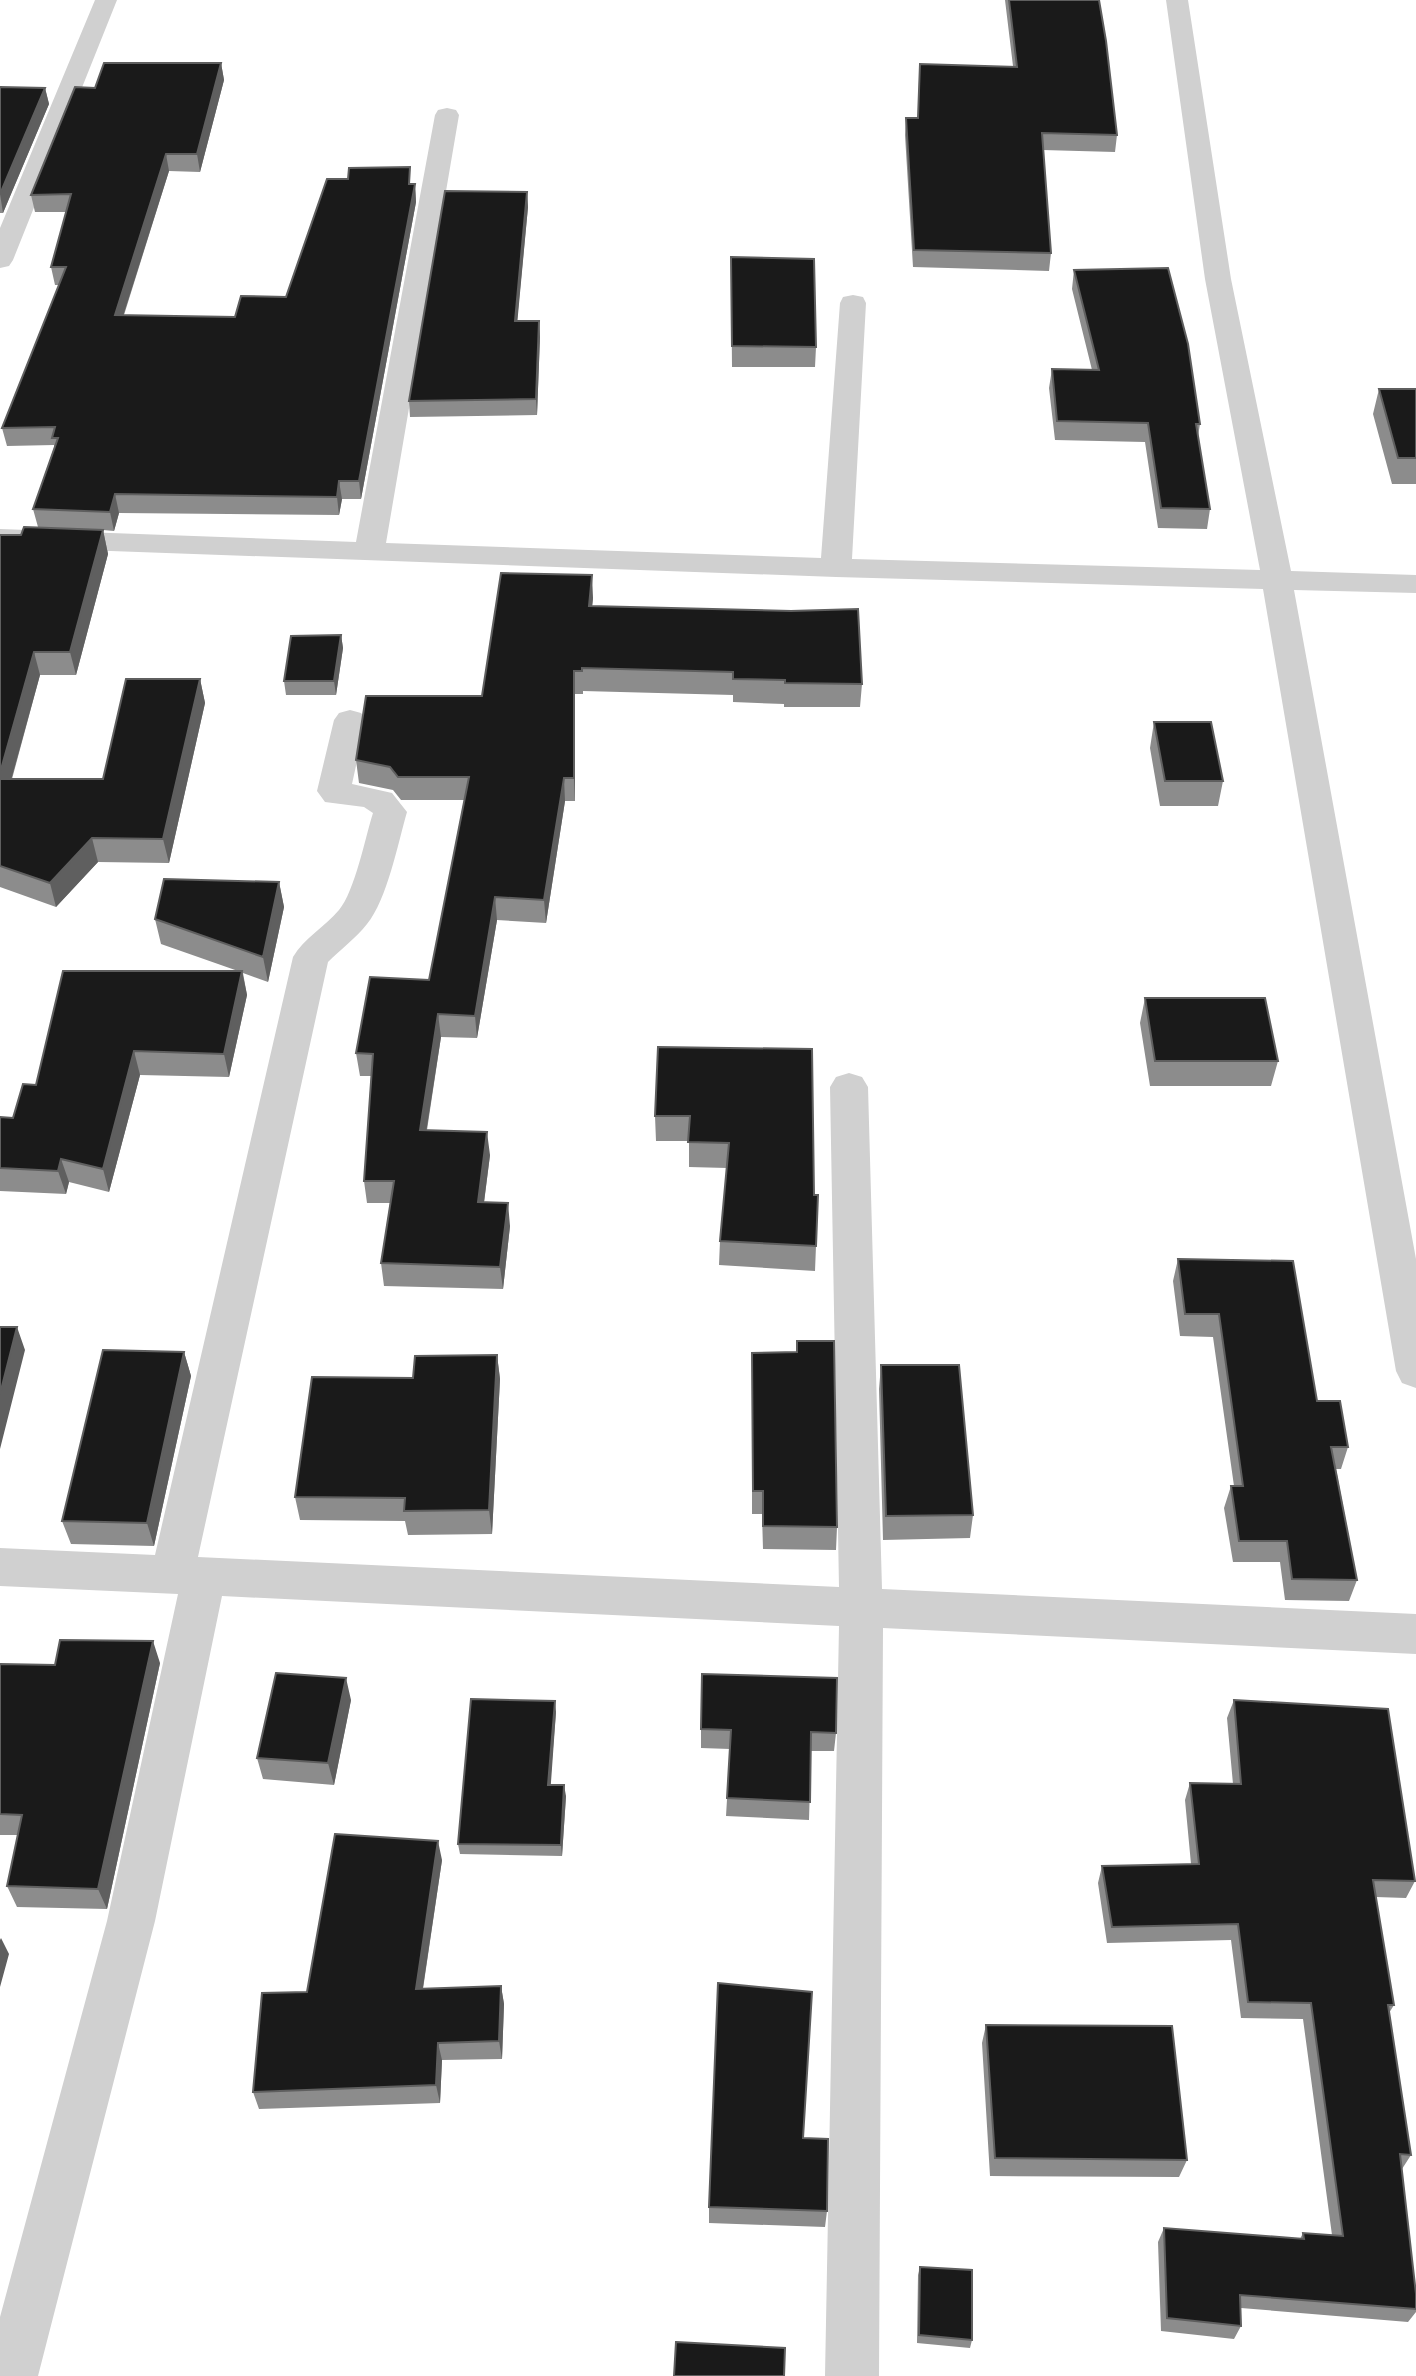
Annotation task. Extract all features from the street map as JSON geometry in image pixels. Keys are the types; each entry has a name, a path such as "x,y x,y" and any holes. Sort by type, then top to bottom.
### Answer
{"street":[{"path":"0,260 106,0"},
{"path":"1177,0 1218,279 1277,579 1416,1371"},
{"path":"369,551 447,115"},
{"path":"836,568 853,303"},
{"path":"0,538 836,568 1416,584"},
{"path":"11,2376 131,1921 188,1575 312,957 336,930 355,915 372,875 390,812 385,803 368,796 337,794 334,791 350,720"},
{"path":"849,1087 861,1609 852,2376"},
{"path":"0,1567 1416,1634"}],"building":[{"path":"1009,0 1099,0 1117,135 1042,133 1051,253 914,250 906,118 918,118 920,64 1017,67"},
{"path":"104,63 221,63 197,154 166,154 115,315 235,317 241,296 286,297 327,179 348,179 349,168 410,167 409,184 415,184 359,481 339,481 337,497 115,494 110,512 33,509 58,438 52,438 55,427 2,428 66,267 51,267 71,194 31,195 75,87 95,88"},
{"path":"0,87 45,88 0,194"},
{"path":"445,191 527,192 515,321 539,321 536,399 409,401"},
{"path":"731,257 814,259 816,347 732,346"},
{"path":"1168,268 1188,344 1200,424 1196,424 1210,509 1161,508 1148,423 1057,421 1052,369 1099,370 1074,270"},
{"path":"1379,389 1416,389 1416,458 1398,458"},
{"path":"24,527 103,530 70,652 34,652 0,773 0,535 21,535"},
{"path":"501,573 592,575 589,606 791,611 858,609 862,684 733,679 733,672 582,668 582,671 574,671 574,778 564,778 544,900 495,897 475,1016 438,1014 420,1130 487,1132 478,1202 508,1203 500,1267 381,1263 394,1181 364,1181 373,1054 356,1053 370,977 429,980 469,777 398,777 390,767 356,760 366,696 482,696"},
{"path":"341,635 334,681 284,681 291,636"},
{"path":"126,679 200,679 163,839 92,838 50,883 0,866 0,779 103,779"},
{"path":"1154,722 1211,722 1223,781 1165,781"},
{"path":"164,879 279,882 263,957 155,919"},
{"path":"63,971 242,971 224,1054 134,1051 103,1169 61,1159 58,1171 0,1168 0,1117 13,1118 23,1084 36,1085"},
{"path":"1145,998 1265,998 1278,1061 1155,1061"},
{"path":"658,1047 812,1049 814,1195 818,1195 816,1246 720,1241 729,1143 688,1142 690,1116 655,1116"},
{"path":"1178,1259 1293,1261 1317,1401 1340,1401 1348,1447 1331,1447 1357,1580 1292,1579 1287,1541 1239,1541 1231,1486 1243,1486 1219,1314 1185,1314"},
{"path":"0,1327 17,1327 0,1394"},
{"path":"797,1341 834,1341 837,1527 763,1526 763,1491 753,1491 752,1353 797,1352"},
{"path":"103,1350 184,1352 147,1523 62,1521"},
{"path":"497,1355 489,1510 404,1511 405,1498 295,1497 312,1377 413,1378 415,1356"},
{"path":"881,1365 959,1365 973,1515 886,1516"},
{"path":"60,1640 153,1641 98,1889 7,1886 22,1815 0,1814 0,1664 55,1665"},
{"path":"276,1673 346,1678 328,1763 257,1758"},
{"path":"702,1674 837,1678 836,1733 811,1732 810,1802 727,1798 731,1730 701,1729"},
{"path":"471,1699 555,1701 548,1785 564,1785 561,1845 458,1844"},
{"path":"1234,1700 1388,1709 1415,1881 1373,1880 1394,2005 1388,2005 1411,2155 1400,2154 1416,2309 1240,2295 1241,2326 1167,2318 1164,2228 1304,2239 1303,2233 1343,2236 1311,2003 1248,2002 1238,1924 1112,1927 1102,1866 1199,1864 1190,1783 1241,1784"},
{"path":"335,1834 438,1841 416,1989 501,1986 499,2041 438,2043 436,2085 253,2092 262,1993 307,1992"},
{"path":"718,1983 812,1992 803,2138 828,2139 827,2211 709,2207"},
{"path":"986,2025 1172,2026 1187,2160 995,2158"},
{"path":"920,2267 972,2270 972,2340 919,2335"},
{"path":"676,2342 785,2348 784,2376 674,2376"}]}
